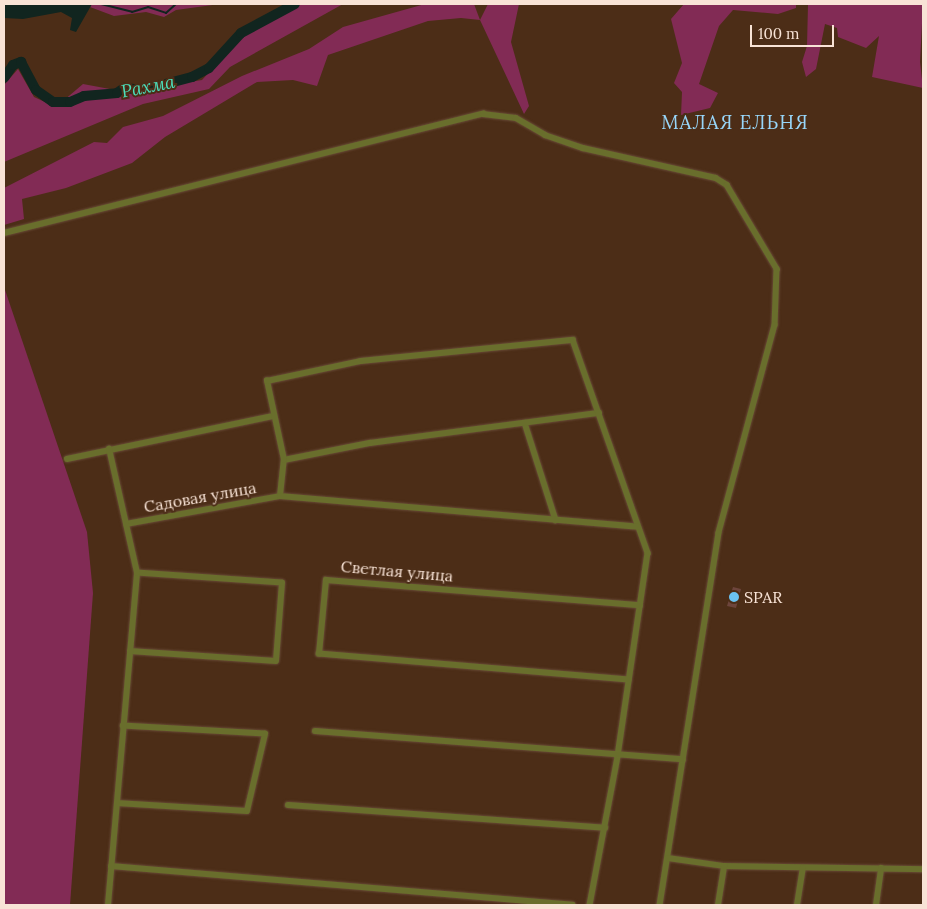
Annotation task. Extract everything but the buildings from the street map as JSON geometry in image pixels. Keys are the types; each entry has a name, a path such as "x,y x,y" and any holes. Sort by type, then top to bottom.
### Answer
{"street":[{"path":"4,233 483,114 516,118 545,135 583,148 716,178 727,185 778,269 775,325 722,522 660,905"},
{"path":"590,905 618,757 648,553 573,340 361,361 267,381 284,460 280,496 638,527"},
{"path":"284,460 370,443 600,413"},
{"path":"67,459 273,416"},
{"path":"525,423 556,520"},
{"name":"Садовая улица","path":"108,905 137,574 109,449"},
{"name":"Садовая улица","path":"126,524 280,496"},
{"path":"130,651 276,661 282,583 137,574"},
{"name":"Светлая улица","path":"629,680 319,654 326,580 640,605"},
{"path":"117,803 247,811 265,734 124,726"},
{"path":"315,731 618,757 683,759"},
{"path":"288,804 605,828"},
{"path":"668,858 724,866 923,869"},
{"path":"111,866 572,905"},
{"path":"718,905 724,866"},
{"path":"797,905 803,868"},
{"path":"876,905 881,868"}],"shaded area":[{"path":"92,4 220,4 176,10 164,17 146,12 114,16 90,7"},
{"path":"300,4 343,4 230,67 209,89 143,104 4,162 4,85 18,69 34,97 56,107 83,84 126,92 202,80 244,34"},
{"path":"425,4 474,4 480,20 461,18 428,21 328,55 317,86 293,80 257,82 165,137 132,163 66,188 22,199 24,219 4,225 4,188 94,142 107,143 123,127 163,116 242,76 309,49 343,27"},
{"path":"488,4 519,4 511,42 529,106 524,114 480,20"},
{"path":"684,4 796,4 796,8 778,14 733,10 719,26 699,84 718,93 710,108 681,115 682,92 674,83 682,63 671,19"},
{"path":"808,4 923,4 920,62 923,88 872,77 879,36 866,48 838,37 837,28 825,24 816,69 806,77 802,62 807,46"},
{"path":"4,287 87,532 93,593 70,905 4,905"}],"water":[{"path":"4,4 92,4 76,32 70,30 72,18 61,12 23,19 4,18"}],"waterway":[{"path":"101,4 132,12 148,7 166,13 176,4"},
{"path":"176,4 202,4"},
{"name":"Рахма","path":"4,78 13,65 21,62 36,90 53,102 70,102 84,96 117,93 124,88 143,90 192,77 209,68 241,33 295,4"}],"place":[{"name":"SPAR","path":"734,597"}],"district":[{"name":"МАЛАЯ ЕЛЬНЯ","path":"735,123"}]}
